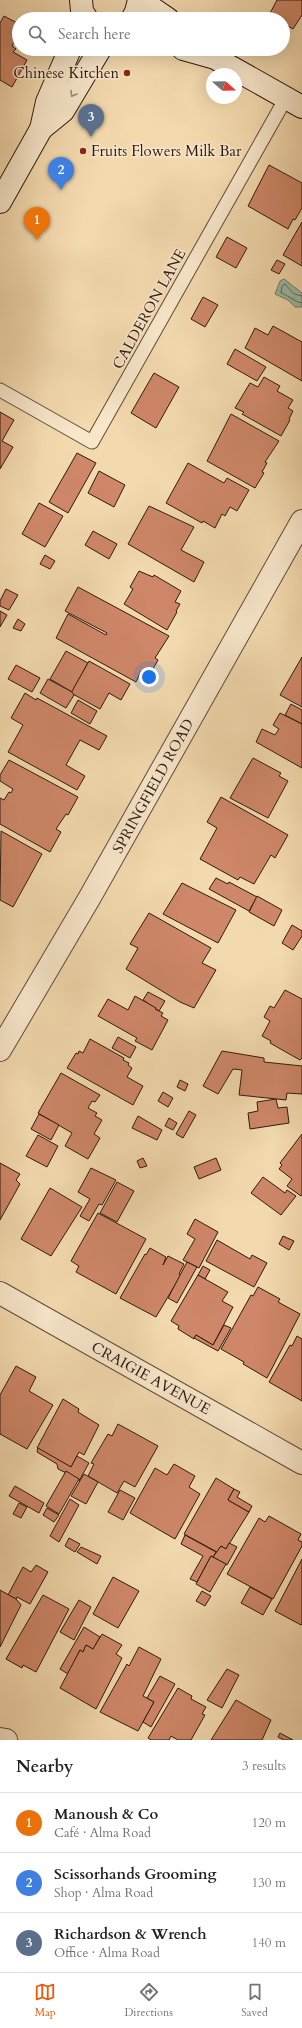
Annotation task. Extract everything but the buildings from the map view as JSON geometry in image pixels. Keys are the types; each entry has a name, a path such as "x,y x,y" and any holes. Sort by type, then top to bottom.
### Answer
{"street":[{"path":"136,12 140,0 158,12"},
{"path":"0,202 41,129 47,102 67,56"},
{"path":"41,129 63,111 96,56"},
{"path":"216,56 294,103"},
{"name":"SPRINGFIELD ROAD","path":"0,1050 296,545 302,521"},
{"name":"CRAIGIE AVENUE","path":"0,1293 302,1463"},
{"path":"0,1739 6,1740"}],"lane":[{"name":"CALDERON LANE","path":"0,390 92,442 294,103"}],"water":[{"path":"284,279 302,293 302,307 295,307 288,300 275,294 280,281"}],"place":[{"name":"Chinese Kitchen","path":"127,73"},
{"name":"Richardson & Wrench","path":"91,137"},
{"name":"Fruits Flowers Milk Bar","path":"83,151"},
{"name":"Scissorhands Grooming","path":"61,190"},
{"name":"Manoush & Co","path":"37,240"}]}
